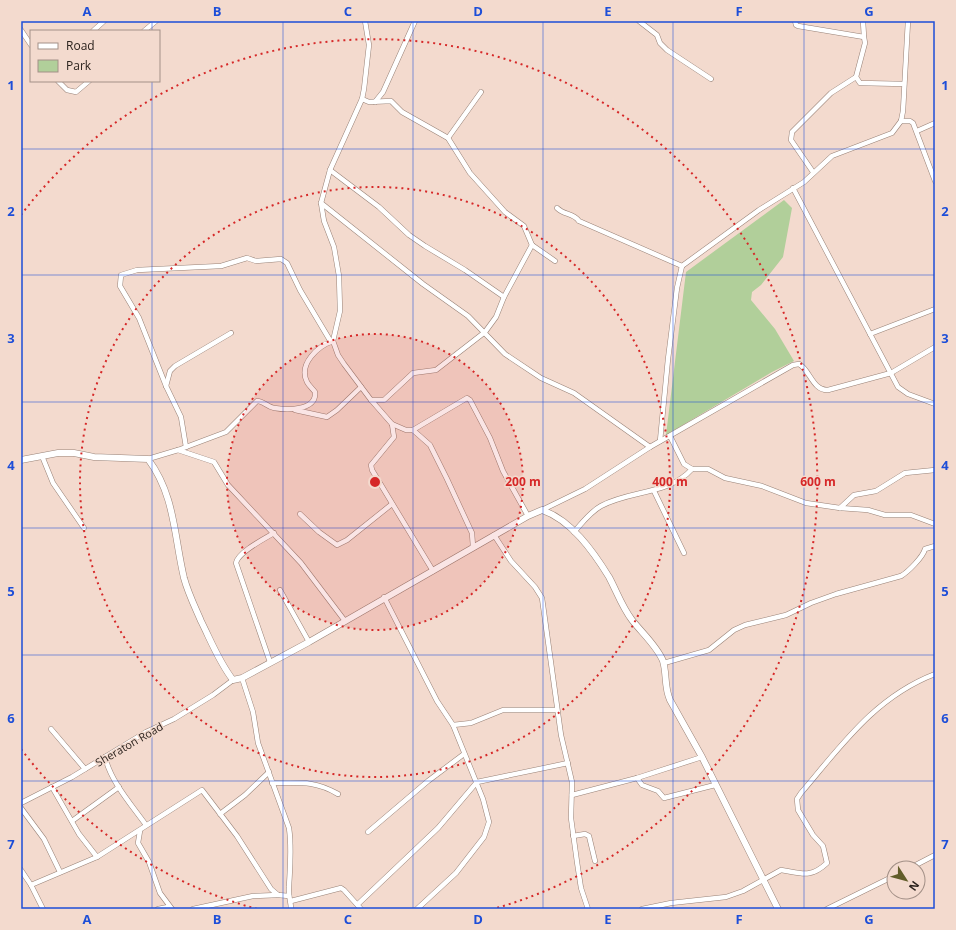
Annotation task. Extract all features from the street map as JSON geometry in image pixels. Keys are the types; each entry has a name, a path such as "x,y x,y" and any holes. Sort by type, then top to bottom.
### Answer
{"street":[{"path":"94,30 104,21"},
{"path":"145,30 156,21"},
{"path":"294,409 307,406 314,399 315,392 306,382 306,364 317,349 332,341 340,311 339,276 334,247 324,221 321,203 330,170 362,99 368,45 365,21"},
{"path":"375,102 383,92 415,21"},
{"path":"639,21 657,35 660,43 667,50 711,79"},
{"path":"795,21 796,25 798,26 864,37"},
{"path":"813,172 791,140 792,132 832,93 856,77 865,43 864,21"},
{"path":"660,441 668,359 677,288 682,266 759,210 804,182 813,172 832,156 892,133 901,121 903,111 908,44 908,21"},
{"path":"21,30 30,44"},
{"path":"856,77 860,83 866,84 904,84"},
{"path":"59,82 67,90 76,92 88,82"},
{"path":"448,138 481,92"},
{"path":"362,99 369,102 391,101 402,112 448,138 470,173 505,212 524,226 532,245 555,261"},
{"path":"901,121 910,121 917,131 925,158 935,181"},
{"path":"917,131 935,123"},
{"path":"330,170 379,207 409,235 465,270 504,297"},
{"path":"793,188 896,385 902,391 935,404"},
{"path":"321,203 423,284 468,316 485,332 496,347 505,354 541,378 574,393 650,447"},
{"path":"558,208 561,212 574,215 579,221 682,266"},
{"path":"371,400 384,400 408,377 417,372 436,370 485,332 496,317 504,297 532,245"},
{"path":"186,447 181,417 166,386 138,318 120,286 121,275 126,272 162,268 221,266 248,258 256,261 281,259 287,263 300,290 332,341 338,355 371,400 392,424 406,430 413,430 452,408 462,400 467,398 470,400 490,438 503,471 528,516"},
{"path":"870,334 935,309"},
{"path":"166,386 170,371 175,366 232,333"},
{"path":"148,459 159,474 169,500 181,566 190,595 222,666 233,680 242,678 309,642 384,597 433,571 528,516 584,489 660,441 793,365 799,364 804,366 818,387 823,390 854,384 891,373 935,347"},
{"path":"21,460 58,453 74,453 94,457 148,459 178,450 226,432 257,402 262,402 274,408 294,409 327,417 337,410 361,387"},
{"path":"392,424 394,437 371,465 392,504 433,571"},
{"path":"413,430 430,445 450,484 472,533 473,547"},
{"path":"670,436 674,447 684,464 692,469 708,469 725,478 762,486 798,501 840,508 860,509 884,515 911,515 935,524"},
{"path":"178,450 214,462 228,485 301,563 346,621"},
{"path":"42,456 53,483 84,528"},
{"path":"574,532 600,507 610,502 654,491 685,476 692,469"},
{"path":"840,508 850,497 864,492 876,491 905,473 935,470"},
{"path":"654,491 684,553"},
{"path":"300,514 324,536 337,545 347,540 392,504"},
{"path":"542,510 557,517 574,532 594,555 608,577 624,608 660,654 664,663 667,693 682,723 702,757 778,909"},
{"path":"270,662 236,562 243,553 274,533"},
{"path":"494,535 508,557 535,587 542,598 547,625 557,710 572,782 573,836 581,888 588,909"},
{"path":"664,663 709,650 734,630 745,625 786,615 811,603 836,594 901,576 924,555 925,550 935,546"},
{"path":"280,590 309,642"},
{"path":"384,597 436,701 453,725 477,782 489,822 484,837 456,873 417,909"},
{"path":"642,909 671,903 726,897 744,891 781,870 805,874 817,872 827,863 823,846 813,835 798,810 797,799 843,741 861,722 902,691 935,674"},
{"path":"242,678 253,712 258,743 289,828 291,909"},
{"name":"Sheraton Road","path":"21,803 52,788 146,732 174,719 213,695 233,680"},
{"path":"453,725 471,723 503,710 557,710"},
{"path":"51,729 85,769"},
{"path":"368,832 428,781 464,754"},
{"path":"105,757 107,767 119,787 146,825"},
{"path":"572,795 637,778 702,757"},
{"path":"358,904 442,823 477,782 568,763"},
{"path":"220,814 245,794 268,772"},
{"path":"637,778 642,786 658,791 664,798 715,785"},
{"path":"272,783 308,782 328,788 338,794"},
{"path":"72,821 119,787"},
{"path":"52,788 97,858"},
{"path":"31,885 97,858 140,831 146,825 165,815 178,804 202,790 237,836 270,889 278,895 290,899 341,888 362,909"},
{"path":"21,808 44,839 60,872"},
{"path":"140,831 138,843 149,862 160,893 170,908 158,909"},
{"path":"573,836 585,834 589,836 595,861"},
{"path":"925,860 935,855"},
{"path":"21,870 31,885 43,909"},
{"path":"827,909 886,880"},
{"path":"193,909 253,896 278,895"}],"green space":[{"path":"784,200 792,208 783,257 761,285 752,292 751,300 775,329 794,361 772,372 666,435 686,272"}]}
